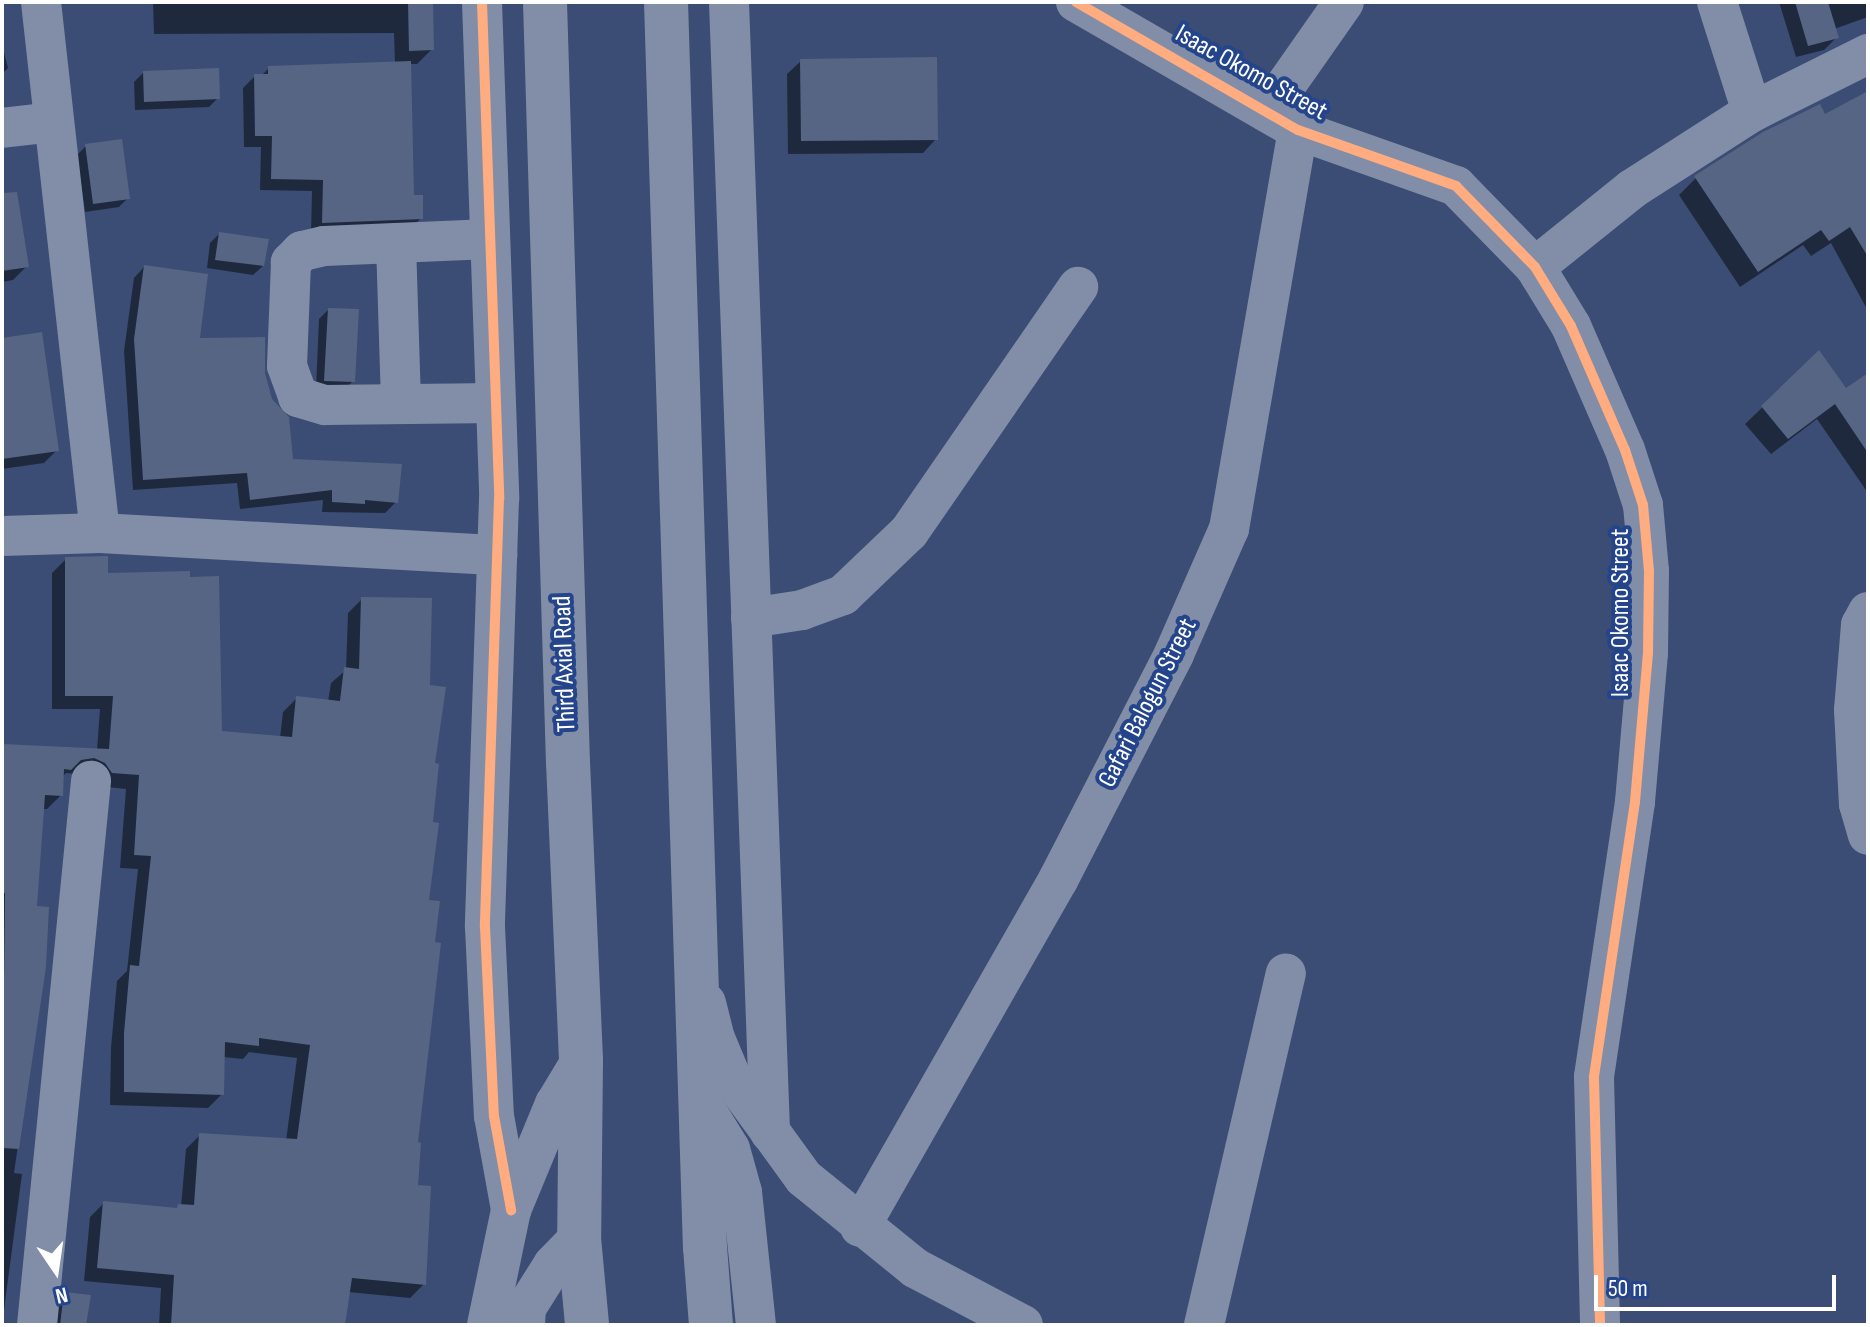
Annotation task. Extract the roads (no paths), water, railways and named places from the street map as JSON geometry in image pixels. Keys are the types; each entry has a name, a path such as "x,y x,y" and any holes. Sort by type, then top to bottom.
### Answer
{"highway":[{"name":"Third Axial Road","path":"545,2 568,762 581,1061 579,1238 587,1325"},
{"path":"666,2 701,1102 711,1325"}],"street":[{"path":"41,2 100,533"},
{"path":"482,2 497,555 485,927 494,1116 511,1210"},
{"path":"729,2 770,1132"},
{"name":"Isaac Okomo Street","path":"1076,2 1282,121 1456,186 1535,267 1571,326 1625,450 1643,505 1649,571 1648,653 1635,802 1594,1077 1600,1325"},
{"path":"1282,121 1344,2"},
{"path":"1717,2 1752,112"},
{"path":"1535,267 1632,189 1752,112 1868,54"},
{"name":"Gafari Balogun Street","path":"860,1227 1058,880 1174,654 1223,544 1246,450 1282,121"},
{"path":"2,128 53,122"},
{"path":"490,239 324,246 302,251 291,262 287,366 298,397 325,405 495,403"},
{"path":"396,243 401,404"},
{"path":"751,618 802,610 843,595 909,532 1078,287"},
{"path":"2,536 100,533 497,555"},
{"path":"1863,820 1856,681 1861,625 1868,612"},
{"path":"37,1325 91,781"},
{"path":"697,966 714,1036 732,1079 804,1178 860,1227 915,1268 1023,1325"},
{"path":"1204,1325 1286,973"},
{"path":"487,1325 511,1210 555,1104 581,1061"},
{"path":"701,1102 730,1149 742,1192 756,1325"},
{"path":"525,1325 526,1308 553,1265 579,1238"}]}
